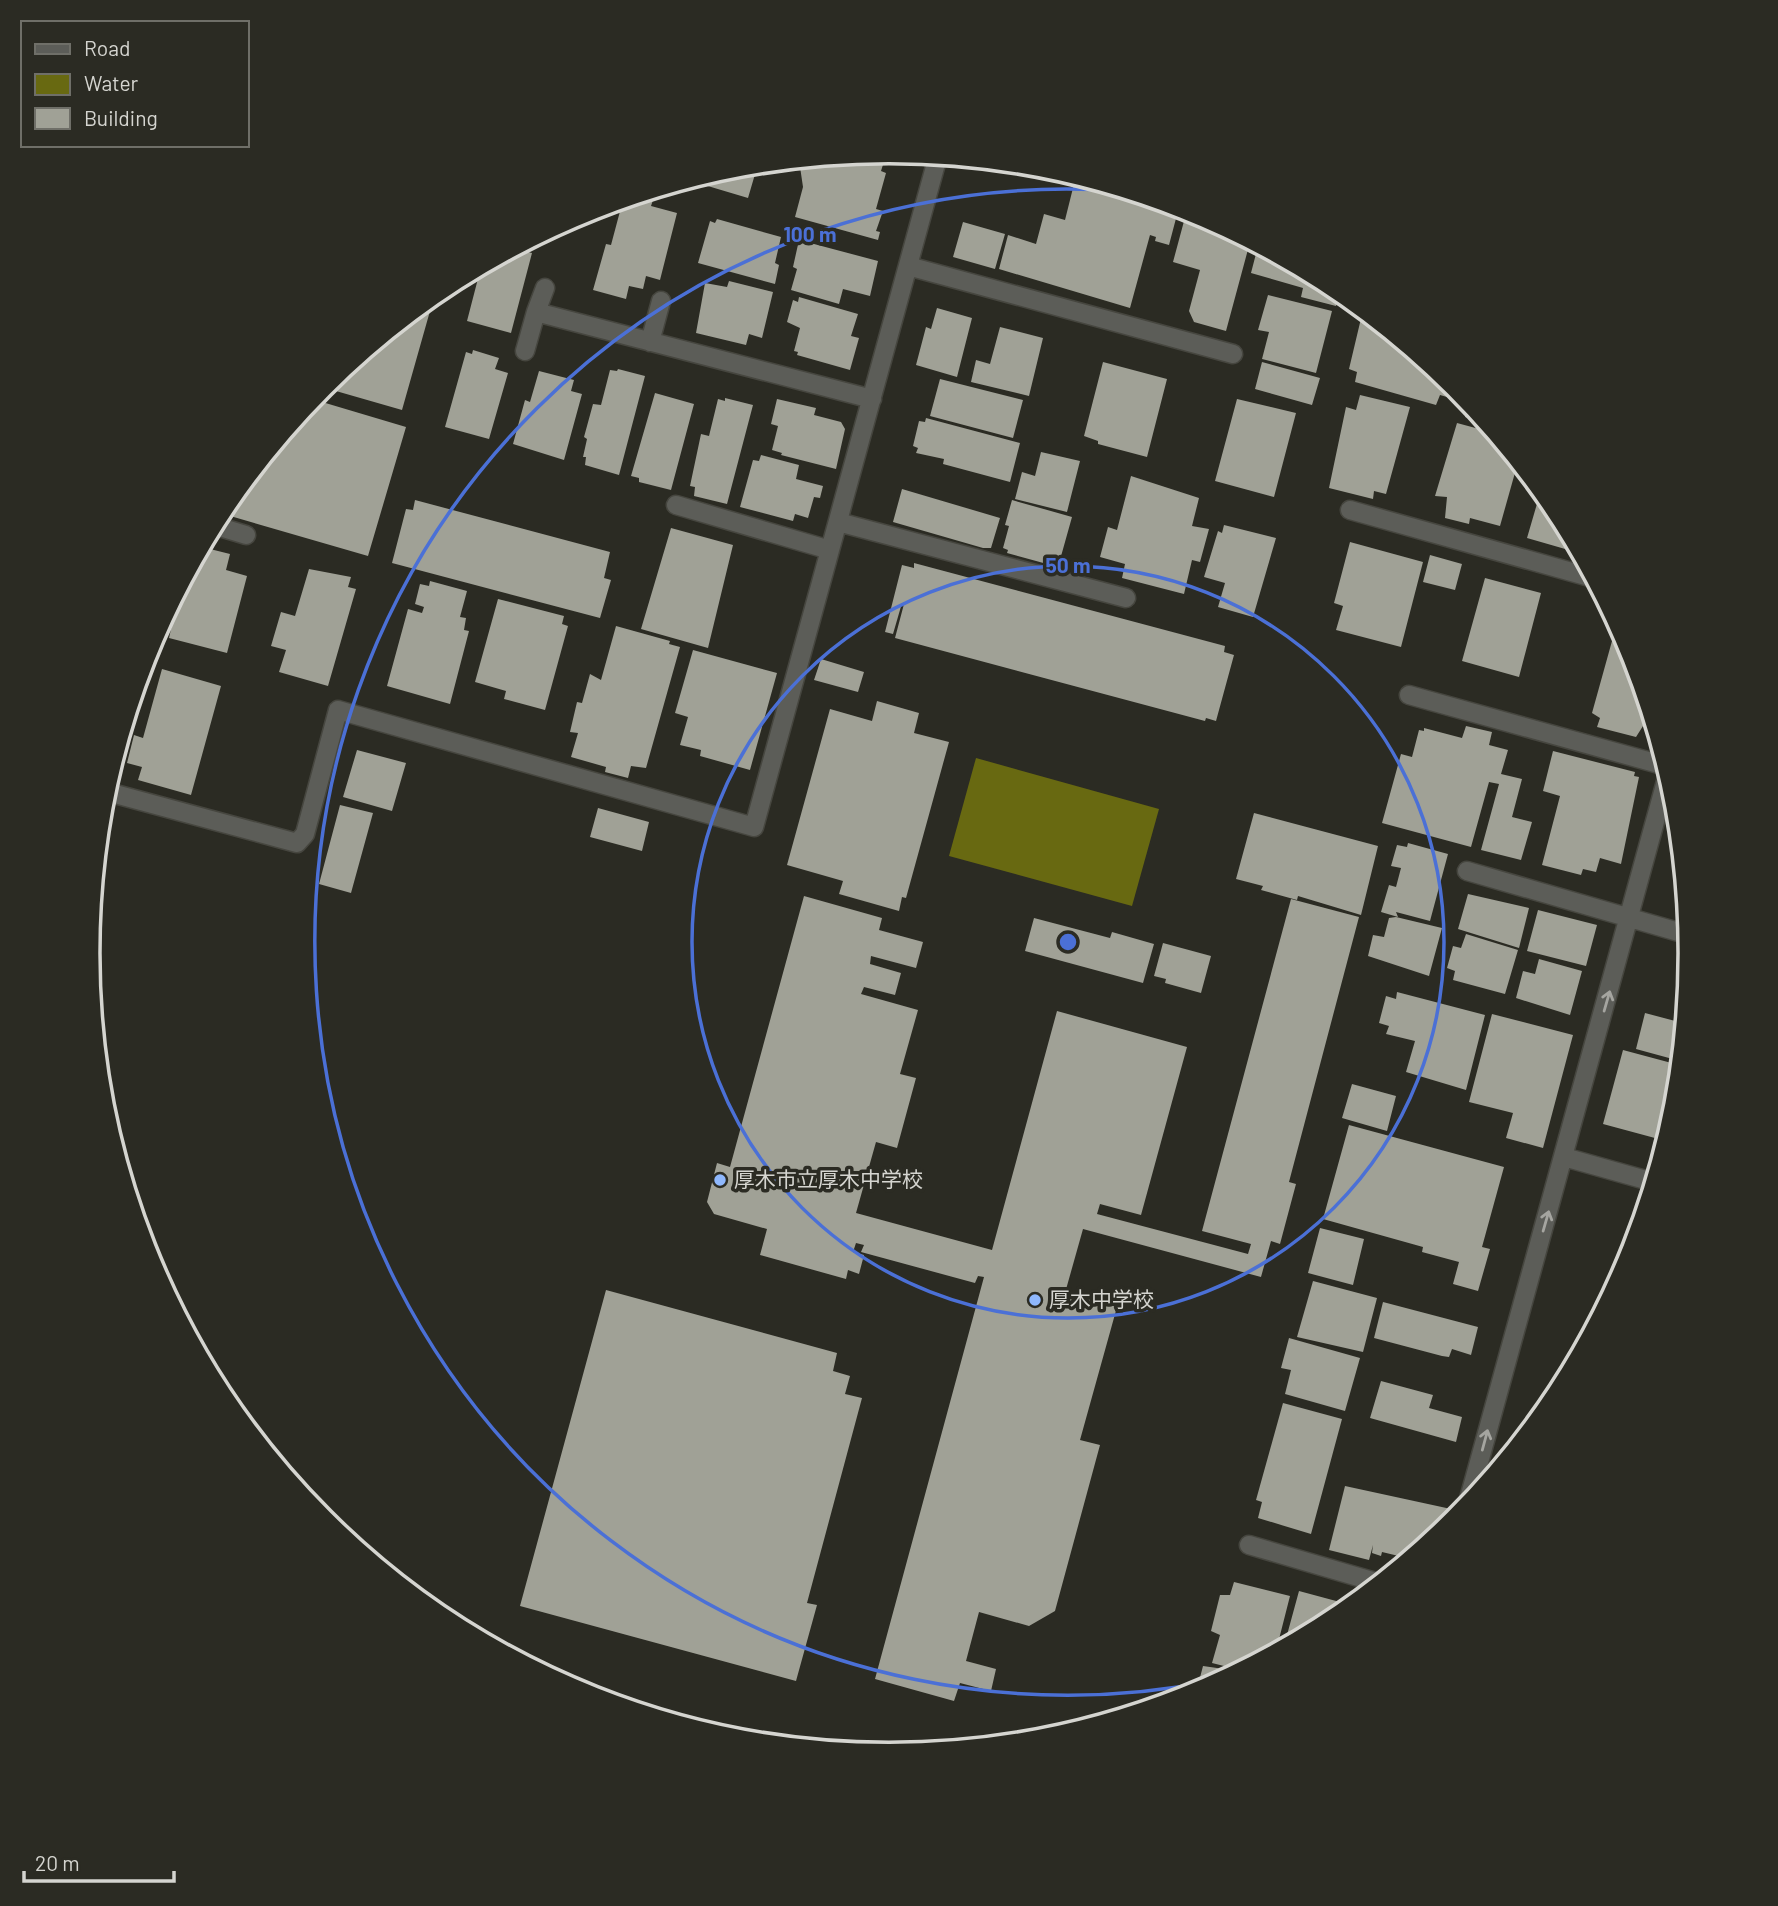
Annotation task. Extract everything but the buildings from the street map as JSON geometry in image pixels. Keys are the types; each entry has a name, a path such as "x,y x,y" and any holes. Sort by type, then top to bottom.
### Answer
{"street":[{"path":"116,794 297,843 305,834 338,710 754,828 936,165"},
{"path":"908,266 1233,354"},
{"path":"525,351 545,288"},
{"path":"650,342 661,301"},
{"path":"536,312 872,399"},
{"path":"677,505 830,550"},
{"path":"1350,510 1582,575"},
{"path":"838,522 1126,598"},
{"path":"224,528 246,535"},
{"path":"1409,695 1654,763"},
{"path":"1474,1482 1631,918 1662,796"},
{"path":"1467,871 1678,932"},
{"path":"1564,1157 1644,1180"},
{"path":"1249,1545 1368,1580"}],"water":[{"path":"976,758 1159,809 1132,906 949,856"}],"place":[{"name":"厚木市立厚木中学校","path":"720,1180"},
{"name":"厚木中学校","path":"1035,1300"}]}
